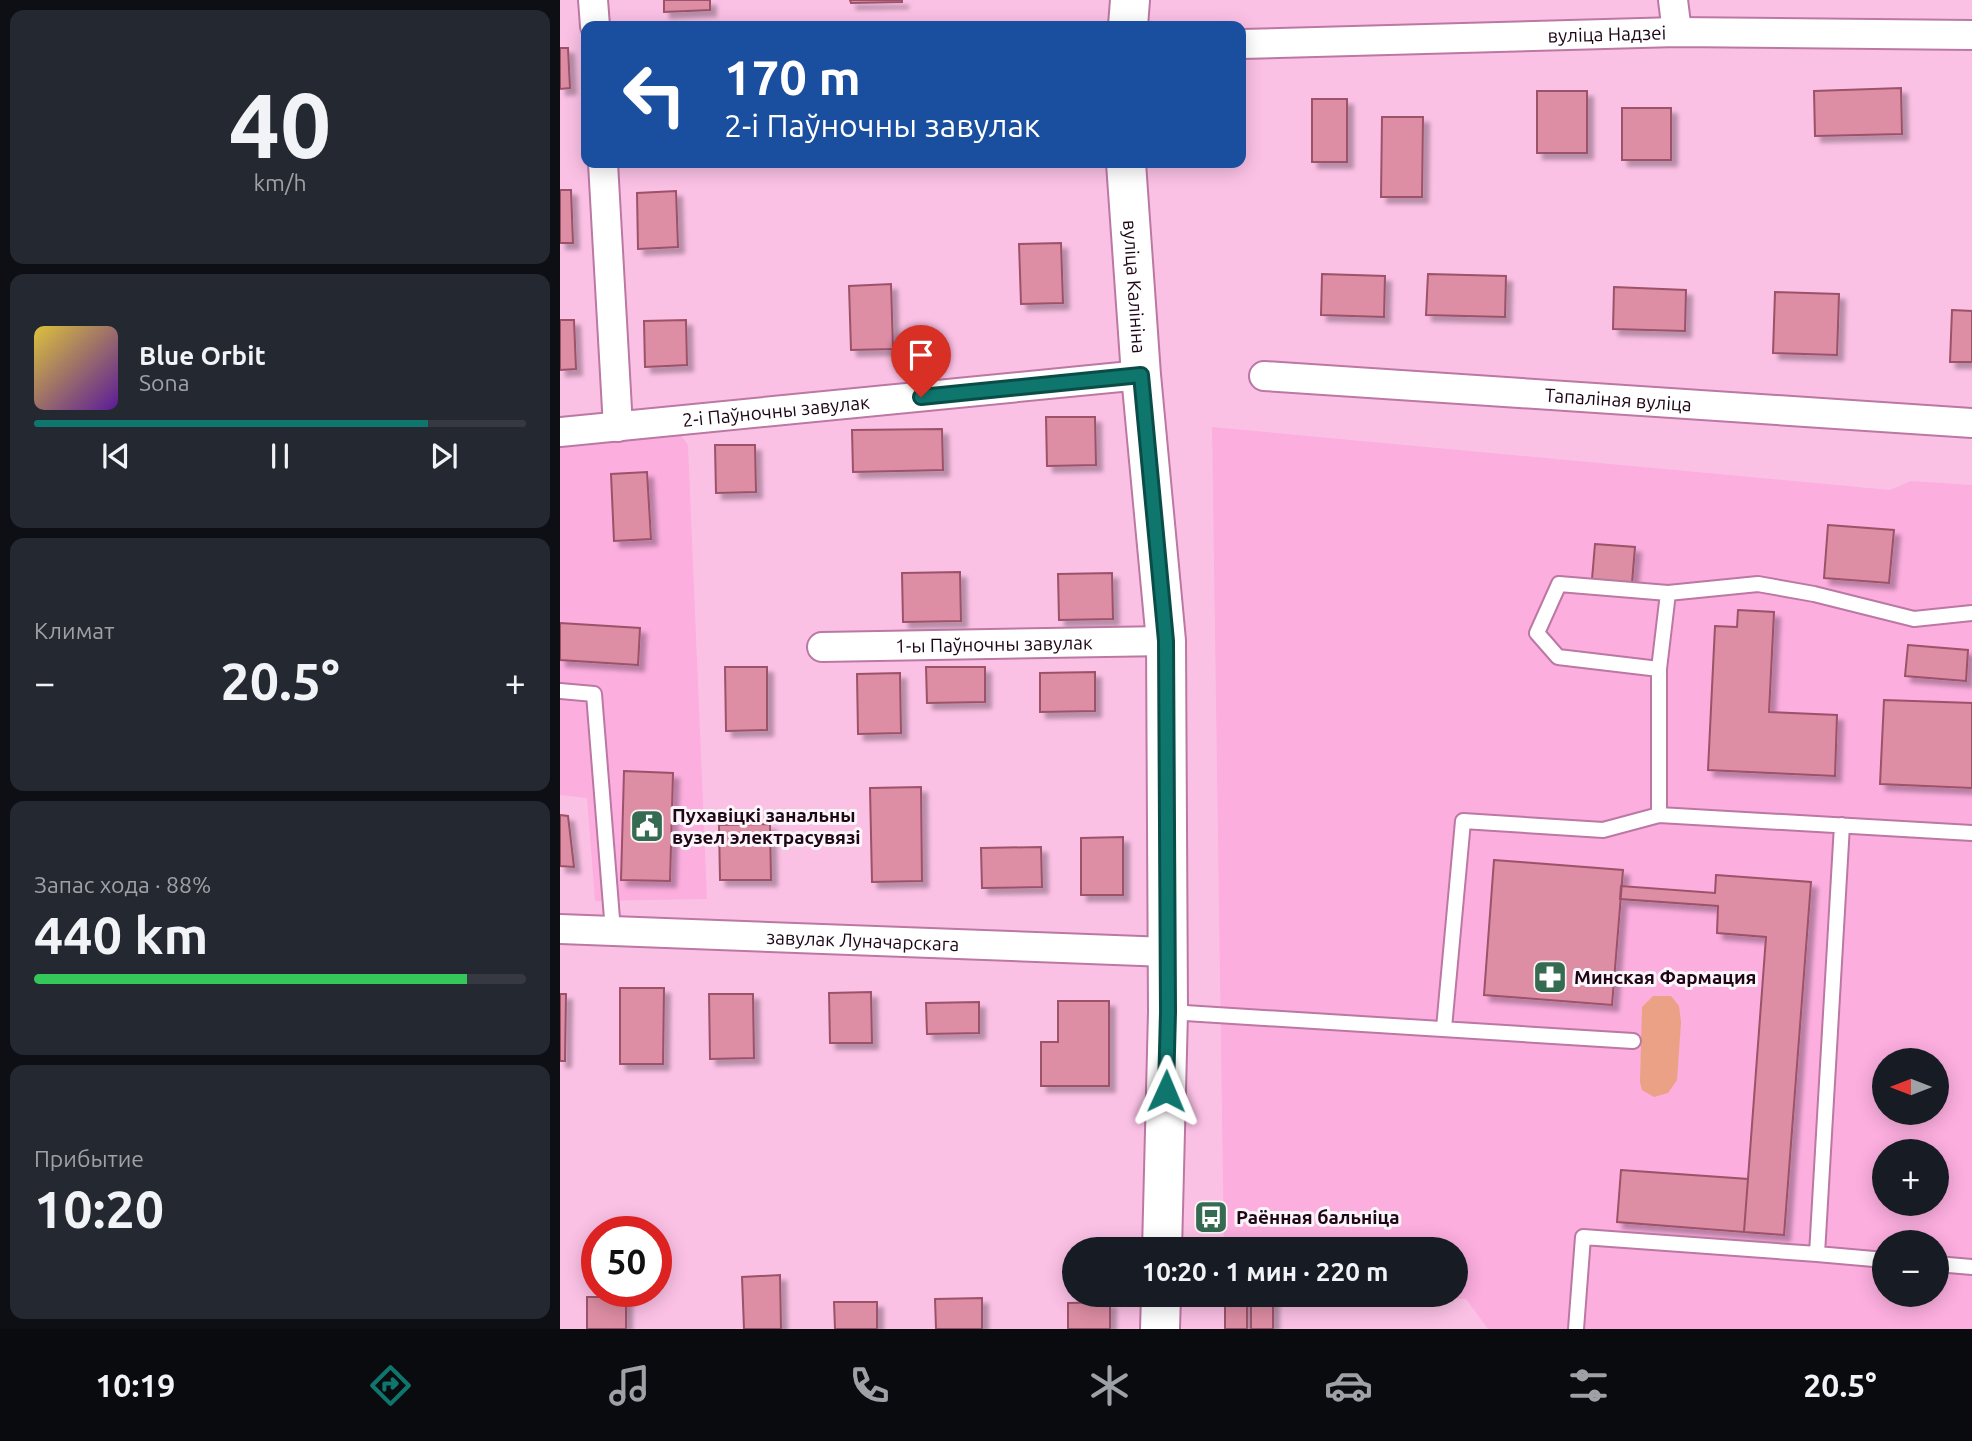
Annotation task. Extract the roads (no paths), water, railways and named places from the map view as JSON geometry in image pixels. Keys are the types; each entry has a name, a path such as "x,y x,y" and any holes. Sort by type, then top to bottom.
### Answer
{"main road":[{"path":"1128,21 1130,0"},
{"name":"вуліца Калініна","path":"1126,168 1141,375 1166,641 1168,1012 1162,1237"},
{"path":"1160,1329 1161,1307"}],"street":[{"path":"593,0 595,21"},
{"path":"1673,0 1677,32"},
{"name":"вуліца Надзеі","path":"1246,44 1677,32 1972,35"},
{"path":"603,168 618,426"},
{"name":"2-і Паўночны завулак","path":"560,432 1141,375"},
{"name":"Тапаліная вуліца","path":"1264,376 1972,423"},
{"name":"1-ы Паўночны завулак","path":"822,647 1166,641"},
{"name":"завулак Луначарскага","path":"560,929 1167,952"}],"lane":[{"path":"1659,669 1558,657 1538,633 1559,584 1668,593 1758,584 1814,594 1914,619 1972,613"},
{"path":"1659,814 1659,669 1668,593"},
{"path":"560,691 594,694 613,931"},
{"path":"1444,1028 1463,821 1603,830 1659,814 1972,833"},
{"path":"1817,1254 1842,825"},
{"path":"1168,1012 1633,1041"},
{"path":"1576,1329 1583,1237 1872,1259"},
{"path":"1949,1265 1972,1267"}],"place":[{"name":"Пухавіцкі занальны вузел электрасувязі","path":"647,826"},
{"name":"Минская Фармация","path":"1550,977"},
{"name":"Раённая бальніца","path":"1211,1217"}]}
